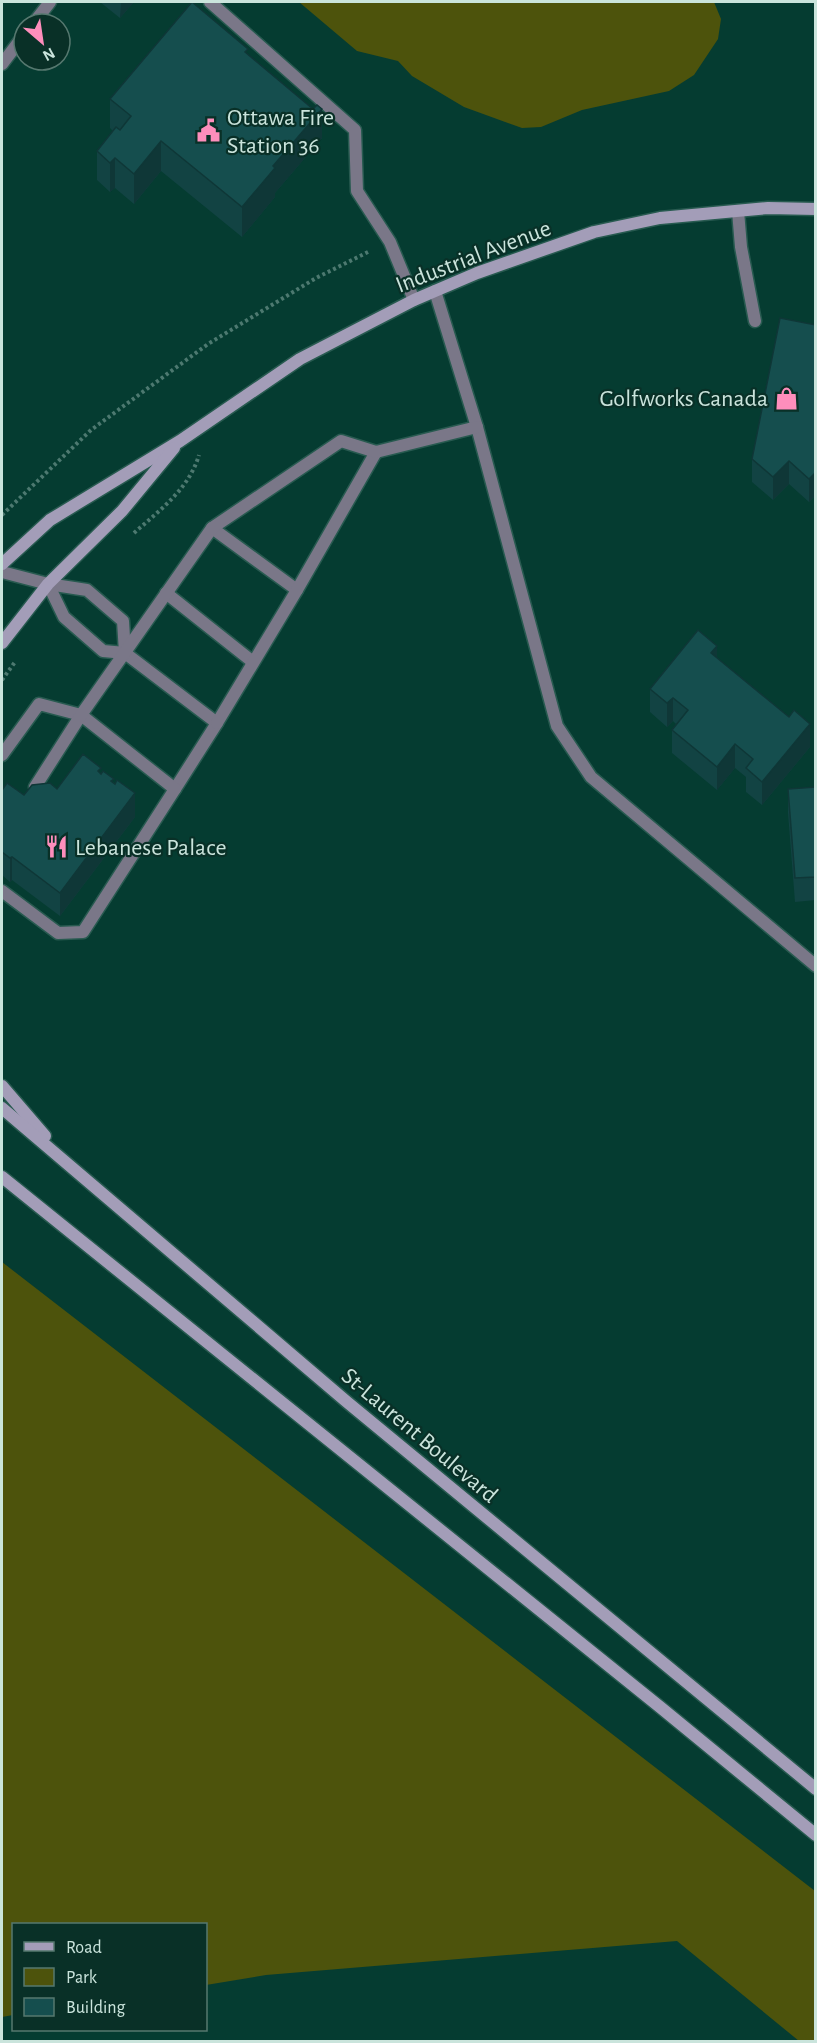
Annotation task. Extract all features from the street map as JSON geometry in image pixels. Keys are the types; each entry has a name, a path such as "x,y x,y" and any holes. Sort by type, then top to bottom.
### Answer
{"main road":[{"name":"Industrial Avenue","path":"2,564 50,520 180,441 300,359 414,300 477,273 594,232 660,218 768,208 816,209"},
{"name":"Industrial Avenue","path":"2,643 48,584 122,511 180,441"},
{"path":"2,1086 70,1164"},
{"name":"St-Laurent Boulevard","path":"2,1108 347,1402 816,1789"},
{"path":"2,1178 816,1835"}],"lane":[{"path":"210,2 355,130 357,191 390,242 414,300"},
{"path":"2,64 12,51"},
{"path":"738,212 741,247 755,321"},
{"path":"435,291 477,427 557,726 591,777 816,966"},
{"path":"35,787 81,715 213,528 341,441 376,452 477,427"},
{"path":"2,891 58,933 83,932 217,723 376,452"},
{"path":"213,528 297,590"},
{"path":"2,572 48,584 87,590 123,621 125,653"},
{"path":"48,584 64,617 103,651 125,653 217,723"},
{"path":"166,593 253,662"},
{"path":"2,755 39,704 81,715 175,789"}],"path":[{"path":"2,515 91,430 208,344 316,278 390,242"}],"green space":[{"path":"299,2 714,2 721,19 718,39 694,75 669,91 582,110 541,127 522,128 464,107 412,76 398,61 357,51"},
{"path":"2,1262 815,1891 815,2041 799,2041 677,1941 266,1975 207,1985 207,1923 12,1923 12,2015 2,2017"}],"building":[{"name":"Ottawa Fire Station 36","path":"192,2 248,49 245,52 313,109 317,105 322,109 273,166 275,168 242,207 161,141 134,174 115,158 110,163 97,151 116,127 120,130 131,116 110,99"},
{"path":"780,318 816,325 816,472 809,479 789,461 773,477 752,459"},
{"path":"698,630 717,646 711,653 789,717 794,710 810,724 762,782 746,768 753,759 735,744 717,767 672,730 688,710 673,698 667,703 650,689"},
{"name":"Lebanese Palace","path":"83,754 101,768 98,771 101,774 103,771 114,779 111,781 115,784 117,780 135,793 60,893 2,852 2,790 7,783 24,795 32,785 50,783 57,789"},
{"path":"816,787 816,877 795,878 788,789"}],"place":[{"name":"Ottawa Fire Station 36","path":"209,131"},
{"name":"Golfworks Canada","path":"786,398"},
{"name":"Lebanese Palace","path":"57,847"}]}
